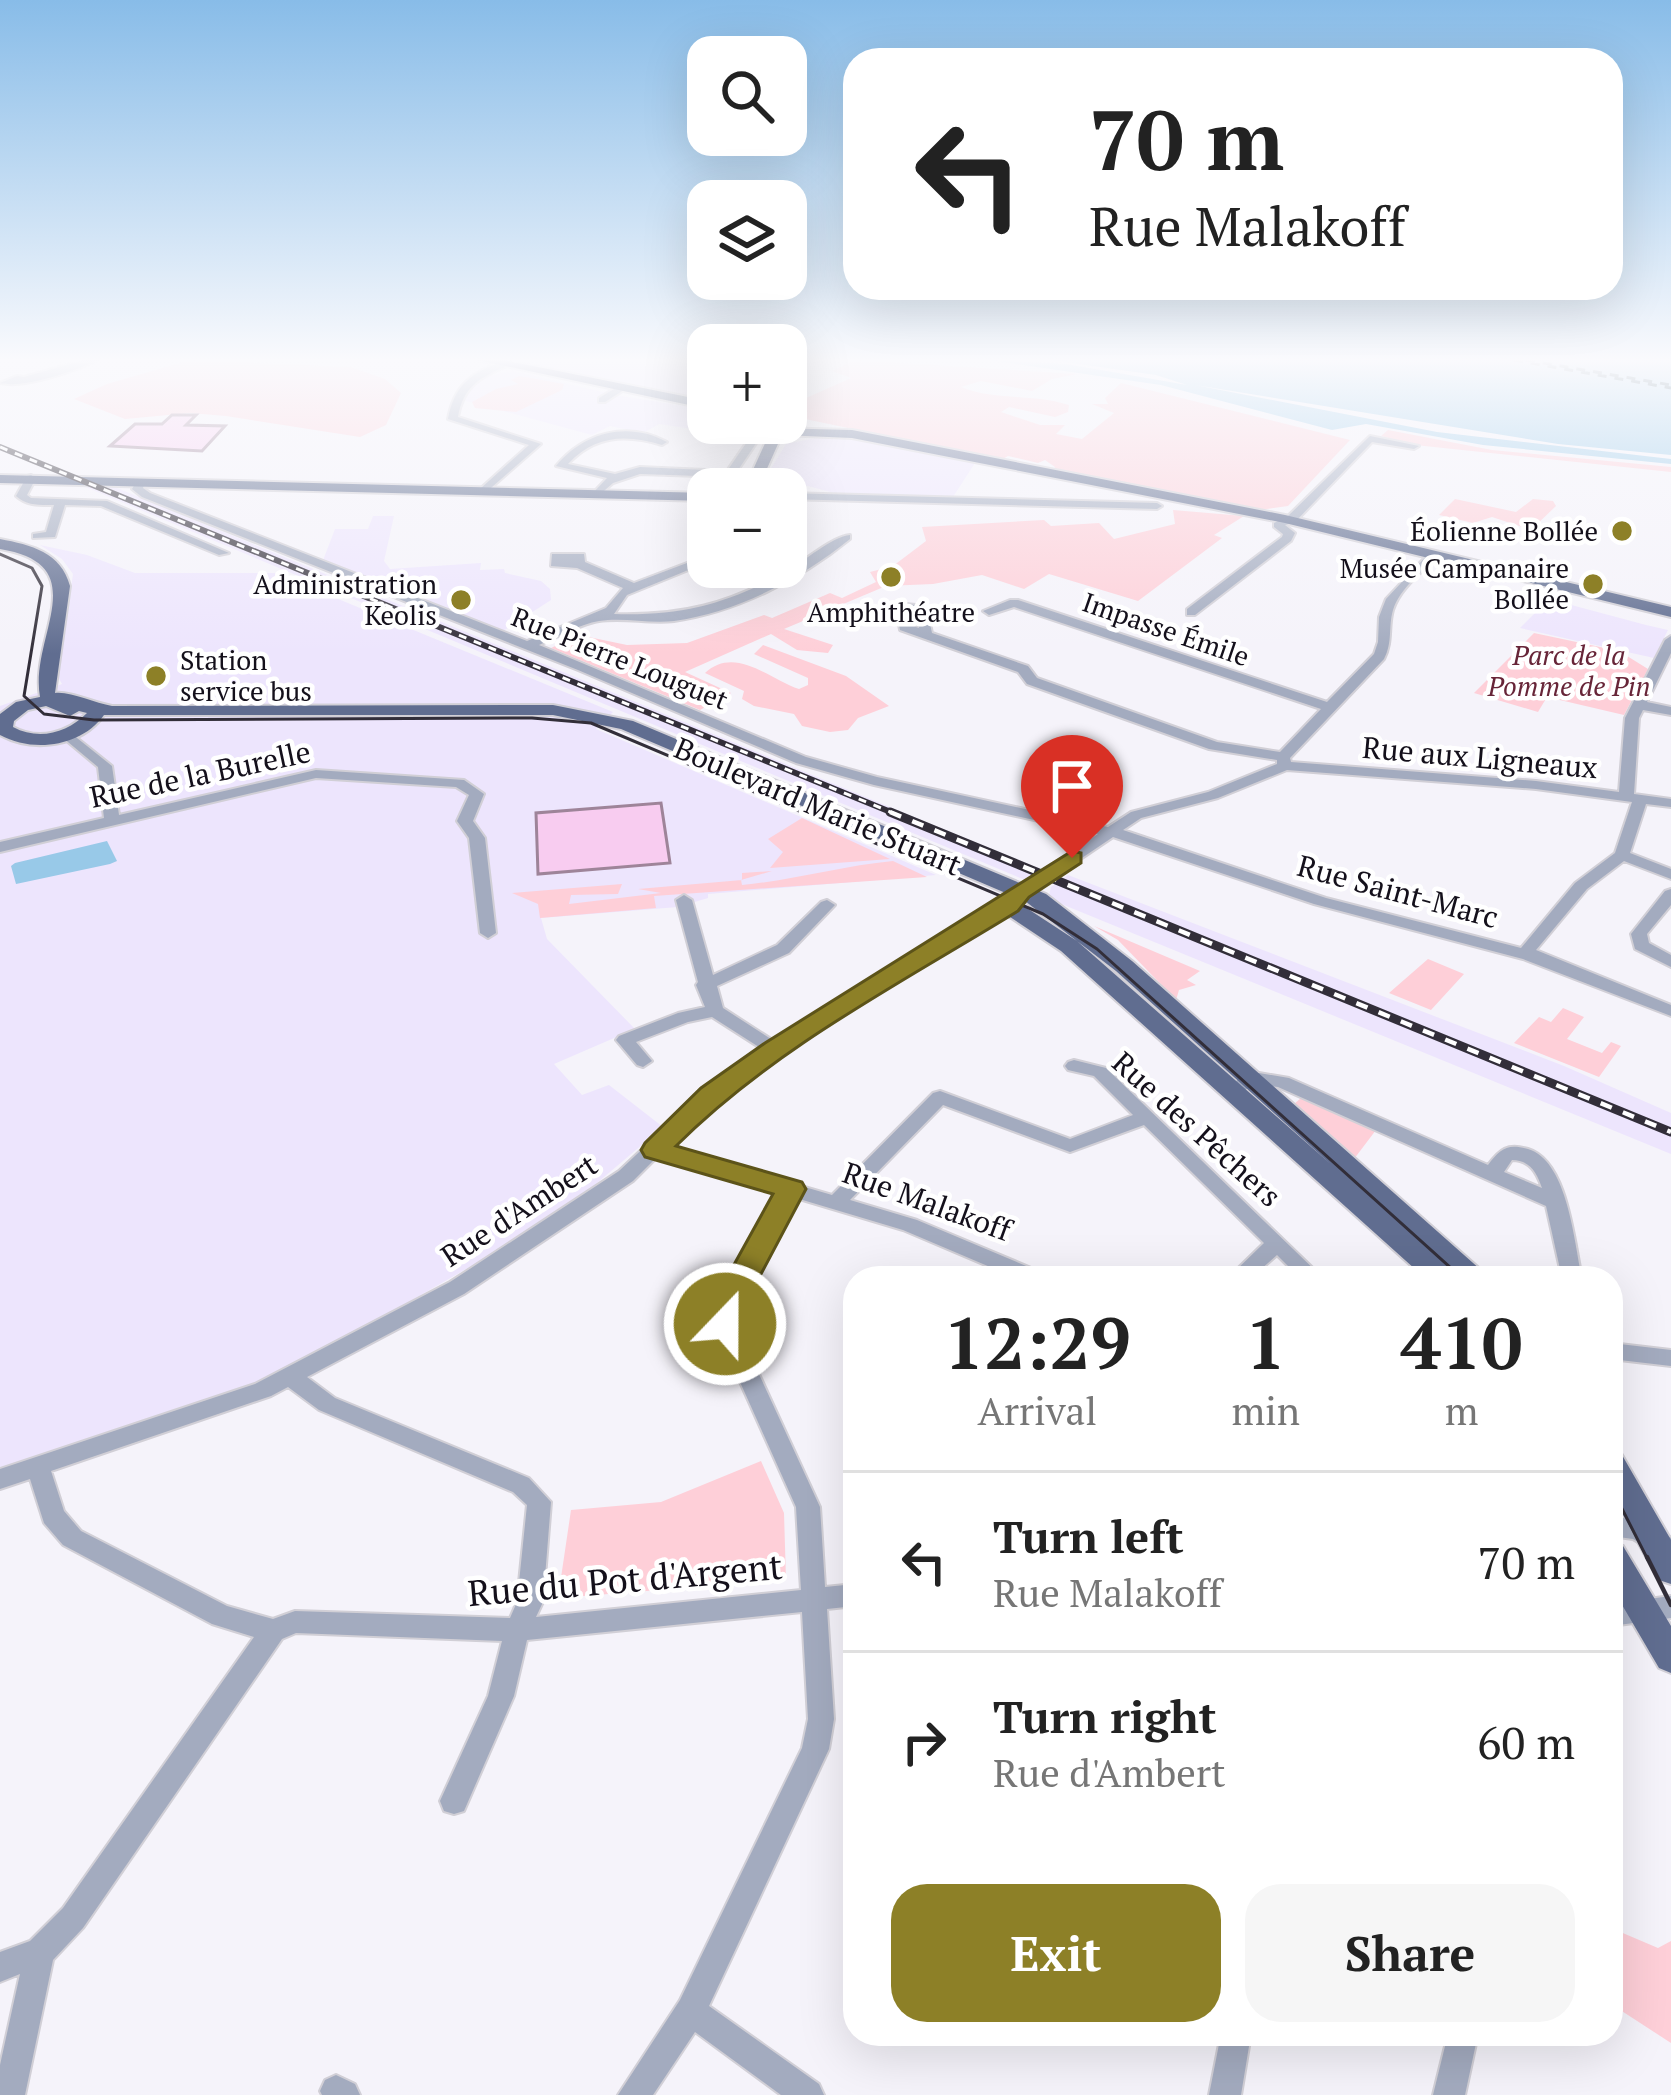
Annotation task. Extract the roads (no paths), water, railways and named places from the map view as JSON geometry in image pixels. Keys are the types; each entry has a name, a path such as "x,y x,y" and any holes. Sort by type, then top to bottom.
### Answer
{"main road":[{"path":"975,458 1288,520 1671,612"},
{"path":"0,478 687,495"},
{"path":"0,543 42,556 59,571 62,586 56,698 16,709 1,723 3,729 16,738 68,734 98,713"},
{"name":"Boulevard Marie Stuart","path":"56,698 68,710 98,713 536,709 601,716 1015,899 1462,1266"},
{"name":"Boulevard Marie Stuart","path":"1243,1085 1431,1266"},
{"path":"1623,1484 1666,1555"},
{"path":"1623,1586 1671,1657"}],"street":[{"path":"484,490 523,458"},
{"path":"530,458 562,462 569,458"},
{"path":"562,462 563,468 611,476 658,470 730,474 741,458"},
{"path":"1191,612 1287,539 1289,533 1278,525 1351,458"},
{"path":"597,493 611,476"},
{"path":"30,478 21,496 60,504 103,503 223,553"},
{"name":"Rue Pierre Louguet","path":"141,482 137,489 146,495 528,645 801,760 874,781 1109,832"},
{"path":"1107,504 1115,492"},
{"path":"807,495 844,500 1157,506"},
{"path":"38,536 51,536 60,504"},
{"path":"597,617 682,616 795,574 821,560 846,537"},
{"name":"Rue d'Ambert","path":"0,1479 290,1377 457,1288 580,1210 655,1150 711,1095 774,1049 1015,899 1109,832 1136,815 1213,795 1284,761 1328,707 1379,656 1386,643 1385,614 1391,600 1434,554"},
{"path":"579,564 634,588"},
{"path":"528,645 614,609 619,594 687,567"},
{"name":"Impasse Émile","path":"989,611 1014,603 1328,707"},
{"name":"Rue aux Ligneaux","path":"926,635 1023,669 1033,681 1214,746 1284,761 1671,803"},
{"path":"1529,955 1528,950 1581,886 1622,855 1633,798 1632,718 1671,640"},
{"path":"1638,704 1671,712"},
{"path":"68,734 105,766 112,820"},
{"name":"Rue de la Burelle","path":"0,847 316,774 347,772 465,784 477,794 465,821 477,838 488,933"},
{"name":"Rue Saint-Marc","path":"1109,832 1320,901 1529,955 1671,1011"},
{"path":"1622,855 1671,874"},
{"path":"1671,894 1639,934 1641,945 1671,962"},
{"path":"684,901 715,1012 774,1049"},
{"path":"705,985 783,949 827,905"},
{"path":"643,1061 625,1040 684,1017 715,1012"},
{"name":"Rue des Pêchers","path":"1074,1066 1100,1072 1301,1266"},
{"path":"1243,1085 1282,1082 1555,1202"},
{"path":"838,1202 940,1097 1062,1146 1147,1117"},
{"name":"Rue Malakoff","path":"655,1150 838,1202 948,1239 1009,1266"},
{"path":"1492,1174 1507,1153 1530,1156 1545,1169 1569,1266"},
{"path":"634,2095 691,2011 815,1749 821,1719 808,1507 725,1324 726,1308 791,1189"},
{"name":"Rue des Pêchers","path":"1251,1266 1277,1243"},
{"path":"1623,1352 1671,1358"},
{"path":"290,1377 327,1404 535,1494 539,1502 530,1602 517,1630 500,1696 454,1801"},
{"name":"Rue du Pot d'Argent","path":"38,1467 53,1516 72,1538 221,1616 273,1630 295,1622 517,1630 843,1596"},
{"path":"1623,1525 1630,1525 1666,1555"},
{"path":"0,1967 40,1952 86,1899 273,1630"},
{"path":"9,2095 40,1952"},
{"path":"691,2011 808,2095"},
{"path":"1225,2095 1234,2046"},
{"path":"1450,2095 1460,2046"}],"water":[{"path":"1609,458 1660,458 1671,459 1671,464"},
{"path":"107,841 117,861 16,884 11,866 15,863"}],"tram line":[{"path":"0,554 32,568 42,586 24,696 44,714 94,720 532,718 591,723 1043,914 1097,949 1449,1266"},
{"path":"1623,1511 1648,1560"},
{"path":"1647,1557 1671,1605"}],"railway":[{"path":"26,458 898,815"},
{"path":"890,812 1671,1132"}],"place":[{"name":"Éolienne Bollée","path":"1622,531"},
{"name":"Amphithéatre","path":"891,577"},
{"name":"Musée Campanaire Bollée","path":"1593,584"},
{"name":"Administration Keolis","path":"461,600"},
{"name":"Station service bus","path":"156,676"}],"park label":[{"name":"Parc de la Pomme de Pin","path":"1569,670"}]}
